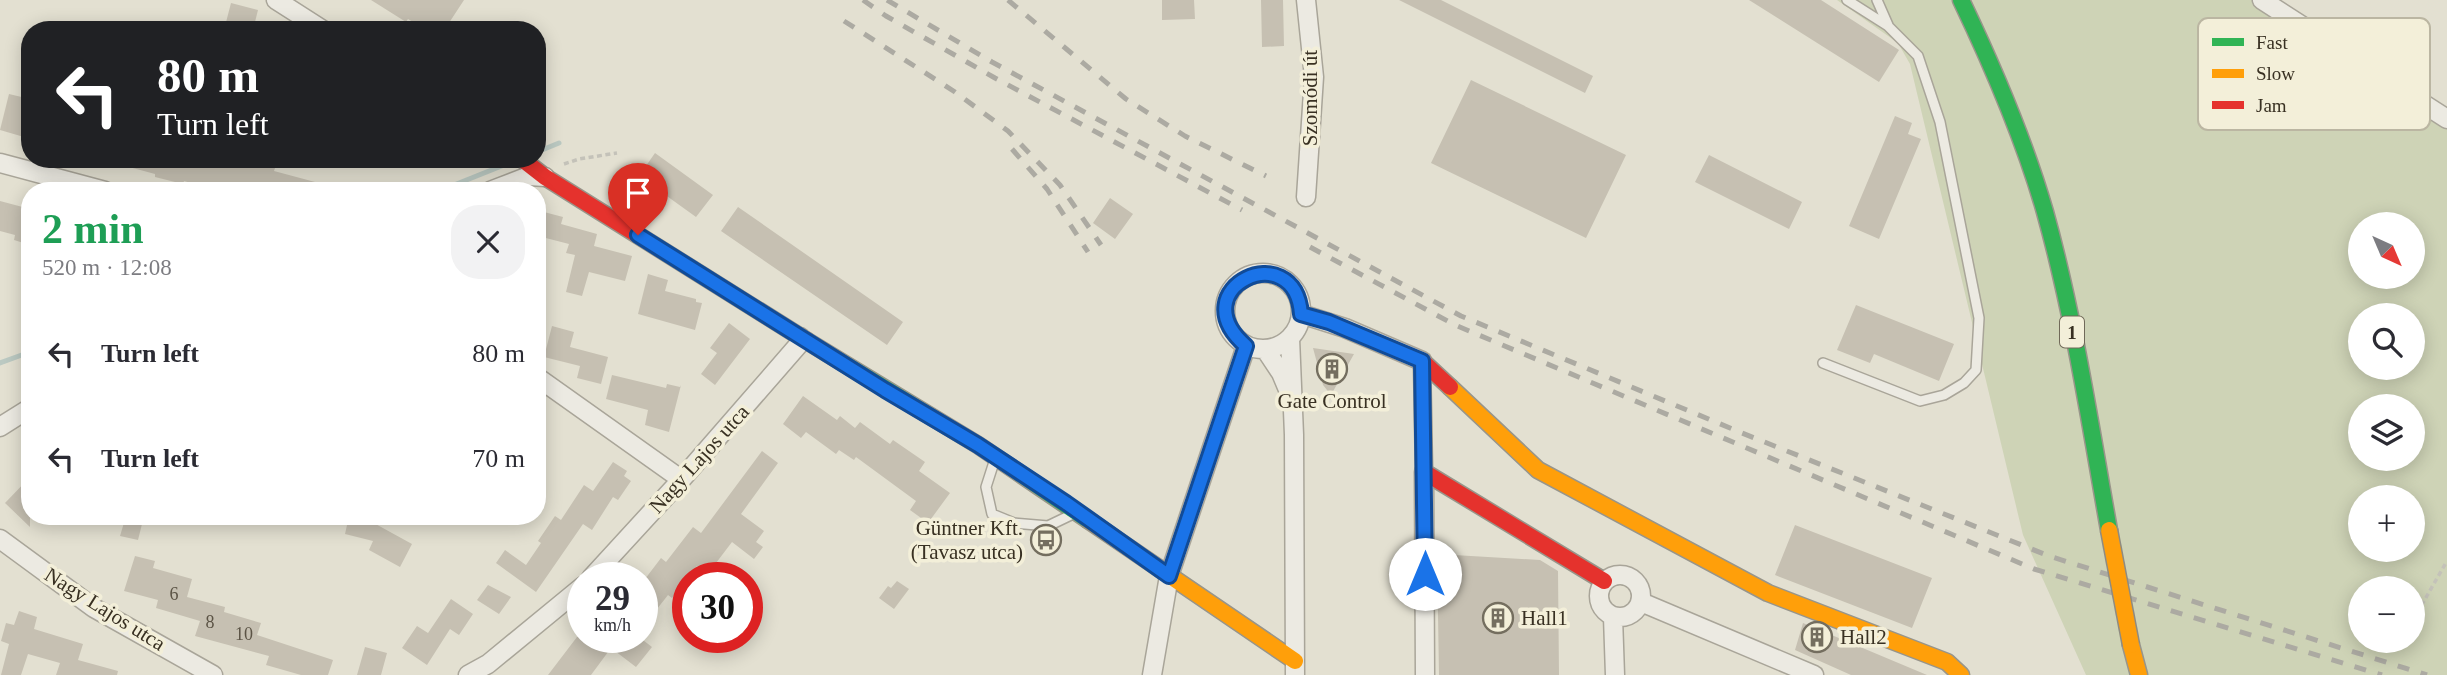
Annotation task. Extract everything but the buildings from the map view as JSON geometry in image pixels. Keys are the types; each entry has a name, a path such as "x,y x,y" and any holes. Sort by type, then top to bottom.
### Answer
{"street":[{"path":"276,0 309,21"},
{"name":"Szomódi út","path":"1306,0 1314,77 1306,197"},
{"name":"1","path":"1961,0 2008,102 2053,243 2139,675"},
{"path":"2262,0 2290,18"},
{"path":"2430,108 2447,119"},
{"path":"0,163 71,182"},
{"path":"513,182 529,176 533,168 996,457 1069,511 1231,615 1295,668"},
{"path":"1265,273 1287,282 1295,291 1301,314 1290,338 1279,346 1265,349 1246,346 1232,333 1225,318 1226,302 1233,288 1242,279 1265,273"},
{"path":"1301,314 1329,322 1422,361 1538,470 1768,593 1947,662 1962,675"},
{"name":"Nagy Lajos utca","path":"606,562 800,343 800,337"},
{"path":"1290,338 1295,668"},
{"path":"1152,675 1169,576 1246,346"},
{"path":"1265,349 1281,373 1293,402"},
{"path":"1422,361 1425,675"},
{"path":"546,383 680,481"},
{"path":"0,427 21,414"},
{"path":"1424,472 1604,580"},
{"name":"Nagy Lajos utca","path":"0,539 94,608 213,675"},
{"path":"1619,573 1631,578 1640,590 1641,602 1632,614 1623,618 1613,617 1602,608 1599,594 1604,580 1619,573"},
{"path":"468,675 488,664 567,599"},
{"path":"1641,602 1814,675"},
{"path":"1613,617 1615,675"}],"lane":[{"path":"1823,363 1920,401 1944,395 1964,383 1976,370 1979,318 1940,122 1918,56 1888,26 1847,0"},
{"path":"1877,0 1888,26"},
{"path":"996,457 985,487 992,514 1014,523 1048,526 1069,511"}],"path":[{"path":"546,165 617,153"},
{"path":"2425,599 2447,561"}],"green space":[{"path":"1837,0 2262,0 2290,18 2198,18 2198,130 2430,130 2430,108 2447,119 2447,675 2086,675 2023,535 1910,64 1898,43"}],"waterway":[{"path":"546,148 559,143"},
{"path":"462,182 496,168"},
{"path":"0,363 21,355"}],"railway":[{"path":"863,0 995,78 1242,210"},
{"path":"887,0 992,62 1461,316 1742,433 2049,556 2427,675"},
{"path":"1008,0 1126,99 1185,136 1266,176"},
{"path":"844,21 955,92 1008,131 1060,185 1101,245"},
{"path":"1012,149 1047,189 1088,252"},
{"path":"1310,247 1455,325 2034,569 2382,675"}],"traffic: fast":[{"path":"1961,0 2008,104 2045,212 2073,330 2109,530"},
{"path":"807,341 978,445 1088,520"}],"traffic: slow":[{"path":"1450,387 1538,470 1768,593 1947,662 1961,675"},
{"path":"1088,520 1295,661"},
{"path":"2109,530 2131,645"},
{"path":"2131,645 2139,675"}],"traffic: jam":[{"path":"534,168 807,341"},
{"path":"1450,387 1422,361 1424,472 1604,581"}],"place":[{"name":"Gate Control","path":"1332,369"},
{"name":"Güntner Kft. (Tavasz utca)","path":"1046,540"},
{"name":"Hall1","path":"1498,618"},
{"name":"Hall2","path":"1817,637"}],"route":[{"path":"638,235 978,445 1169,576 1246,346 1232,333 1225,318 1226,302 1233,288 1242,279 1253,274 1277,276 1295,291 1301,314 1329,322 1422,361 1425,574"}]}
